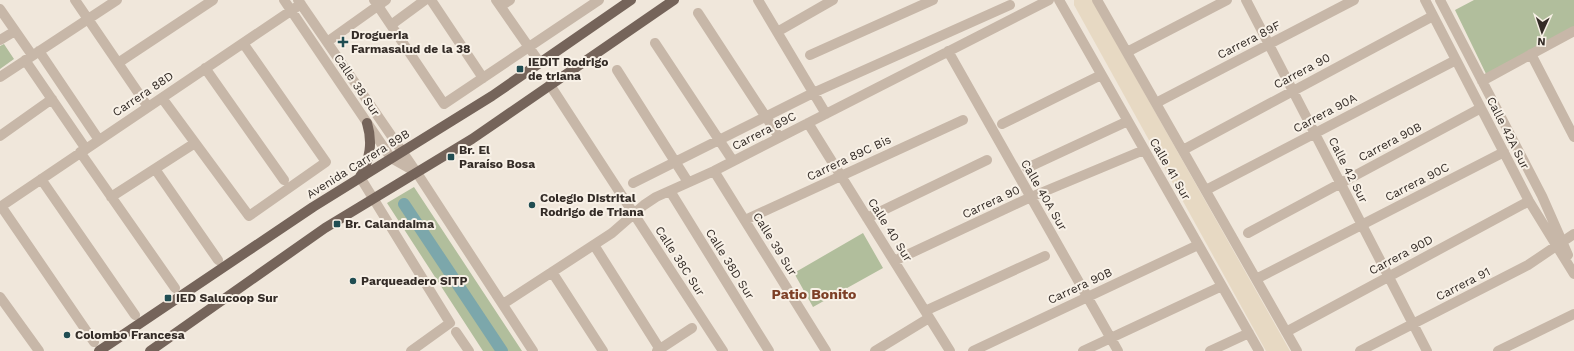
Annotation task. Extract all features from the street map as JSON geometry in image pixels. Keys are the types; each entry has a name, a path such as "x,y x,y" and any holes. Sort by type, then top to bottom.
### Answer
{"main road":[{"name":"Avenida Carrera 89B","path":"97,347 360,177 492,96 631,0"},
{"path":"150,351 310,239 472,139 674,0"},
{"path":"360,177 366,166 369,155 370,139 367,123"}],"street":[{"path":"75,0 148,107"},
{"path":"0,77 117,0"},
{"path":"118,63 213,0"},
{"name":"Calle 38 Sur","path":"284,0 391,158 417,173"},
{"path":"391,25 425,0"},
{"path":"431,0 483,78"},
{"path":"510,0 498,3 540,63"},
{"path":"327,42 380,2 391,25 444,104 599,0"},
{"path":"758,0 826,114"},
{"path":"777,32 833,0"},
{"path":"810,55 933,0"},
{"name":"Carrera 89C","path":"503,304 612,233 650,201 734,161 1049,0"},
{"name":"Calle 41 Sur","path":"1059,0 1259,351"},
{"name":"Calle 41 Sur","path":"1098,0 1297,351"},
{"path":"1127,52 1227,0"},
{"name":"Calle 42 Sur","path":"1246,0 1427,351"},
{"name":"Carrera 89F","path":"1156,103 1354,0"},
{"name":"Calle 42A Sur","path":"1425,0 1529,201 1574,268"},
{"name":"Calle 42A Sur","path":"1440,0 1542,196 1559,244 1574,274"},
{"name":"Calle 38 Sur","path":"299,2 417,173 533,351"},
{"name":"Carrera 88D","path":"0,206 243,43 291,10 299,2"},
{"path":"633,183 813,93 1010,5"},
{"path":"0,9 32,55 99,140"},
{"path":"698,13 780,137"},
{"name":"Carrera 90","path":"1183,150 1433,16"},
{"path":"0,40 15,31"},
{"path":"1482,81 1574,31"},
{"path":"162,98 249,216 326,162 243,43"},
{"path":"655,43 734,161"},
{"name":"Calle 40A Sur","path":"948,51 1118,351"},
{"path":"1531,54 1574,137"},
{"path":"32,55 52,99 111,197 175,288"},
{"name":"Carrera 90A","path":"1206,190 1456,60"},
{"path":"1463,73 1475,66"},
{"path":"205,68 284,180"},
{"path":"617,70 688,182"},
{"path":"1002,124 1101,75"},
{"name":"Calle 38C Sur","path":"550,85 723,351"},
{"path":"0,136 52,99"},
{"name":"Carrera 90B","path":"1248,233 1481,108"},
{"name":"Carrera 89C Bis","path":"745,220 963,120"},
{"path":"1027,168 1128,121"},
{"name":"Calle 40 Sur","path":"808,123 950,351"},
{"path":"111,197 195,143"},
{"name":"Carrera 90","path":"894,261 1031,197 1144,150"},
{"name":"Carrera 90C","path":"1256,279 1504,152"},
{"path":"867,218 987,160"},
{"path":"155,169 218,260"},
{"name":"Calle 39 Sur","path":"714,171 826,351"},
{"path":"360,177 450,323 411,351"},
{"path":"41,179 135,315"},
{"name":"Calle 38D Sur","path":"670,191 769,351"},
{"name":"Carrera 90D","path":"1286,332 1529,201"},
{"path":"0,206 97,347"},
{"name":"Carrera 91","path":"1360,351 1528,265 1574,234"},
{"path":"594,245 659,350 692,328"},
{"name":"Carrera 90B","path":"973,351 1198,245"},
{"path":"875,351 927,314 1045,256"},
{"path":"552,272 603,351"},
{"path":"1083,351 1222,286"},
{"path":"0,297 39,351"},
{"path":"1498,351 1574,314"},
{"path":"456,332 469,351"},
{"path":"1210,351 1249,333"}],"green space":[{"path":"1474,0 1574,0 1574,31 1488,78 1455,10"},
{"path":"4,44 14,59 0,69 0,46"},
{"path":"414,187 522,351 483,351 387,203"},
{"path":"863,233 883,268 813,307 794,273"}],"shaded area":[{"path":"1074,0 1092,0 1290,351 1266,351 1074,5"}],"waterway":[{"path":"404,204 502,351"}],"place":[{"name":"Drogueria Farmasalud de la 38","path":"343,42"},
{"name":"IEDIT Rodrigo de triana","path":"520,69"},
{"name":"Br. El Paraíso Bosa","path":"451,157"},
{"name":"Colegio Distrital Rodrigo de Triana","path":"532,205"},
{"name":"Br. Calandaima","path":"337,224"},
{"name":"Parqueadero SITP","path":"353,281"},
{"name":"IED Salucoop Sur","path":"168,298"},
{"name":"Colombo Francesa","path":"67,335"}],"district":[{"name":"Patio Bonito","path":"814,294"}]}
